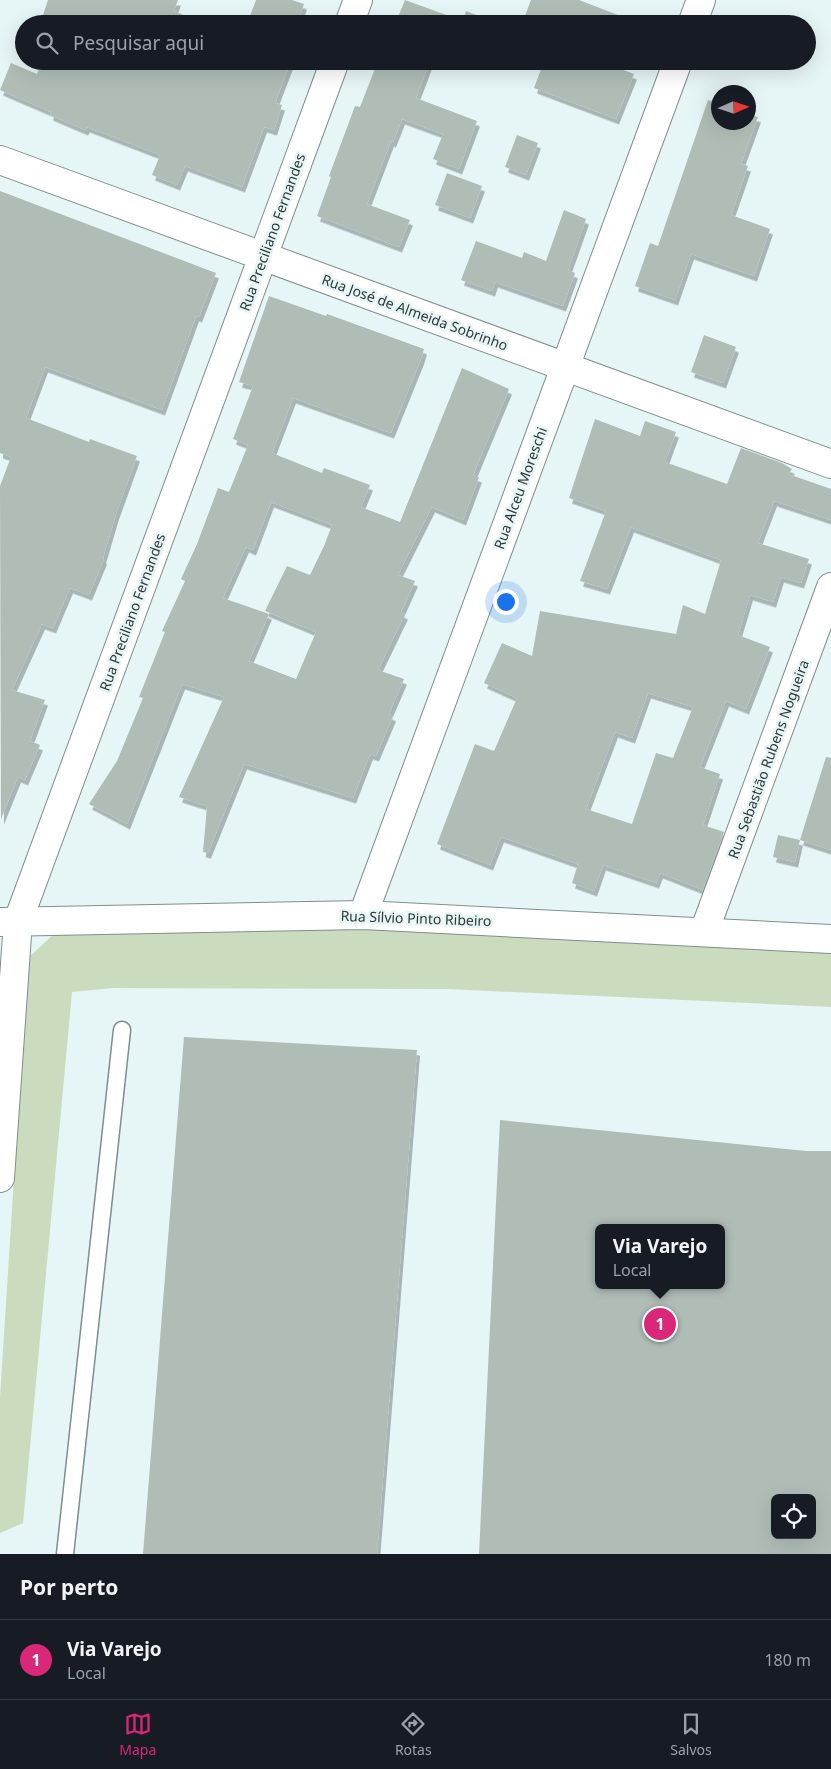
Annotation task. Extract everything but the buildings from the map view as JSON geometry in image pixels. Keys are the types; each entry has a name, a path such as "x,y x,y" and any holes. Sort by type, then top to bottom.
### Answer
{"street":[{"path":"352,15 358,0"},
{"path":"695,15 701,0"},
{"name":"Rua Preciliano Fernandes","path":"0,1178 9,921 263,256 332,70"},
{"name":"Rua Alceu Moreschi","path":"363,915 675,70"},
{"name":"Rua José de Almeida Sobrinho","path":"0,160 831,464"},
{"name":"Rua Sebastião Rubens Nogueira","path":"704,932 831,587"},
{"name":"Rua Sílvio Pinto Ribeiro","path":"9,921 363,915 831,939"}],"lane":[{"path":"66,1554 122,1030"}],"green space":[{"path":"359,926 831,947 831,1007 448,989 113,988 72,992 23,1523 0,1533 0,1398 28,958 56,932"}],"place":[{"name":"Via Varejo","path":"660,1324"}]}
